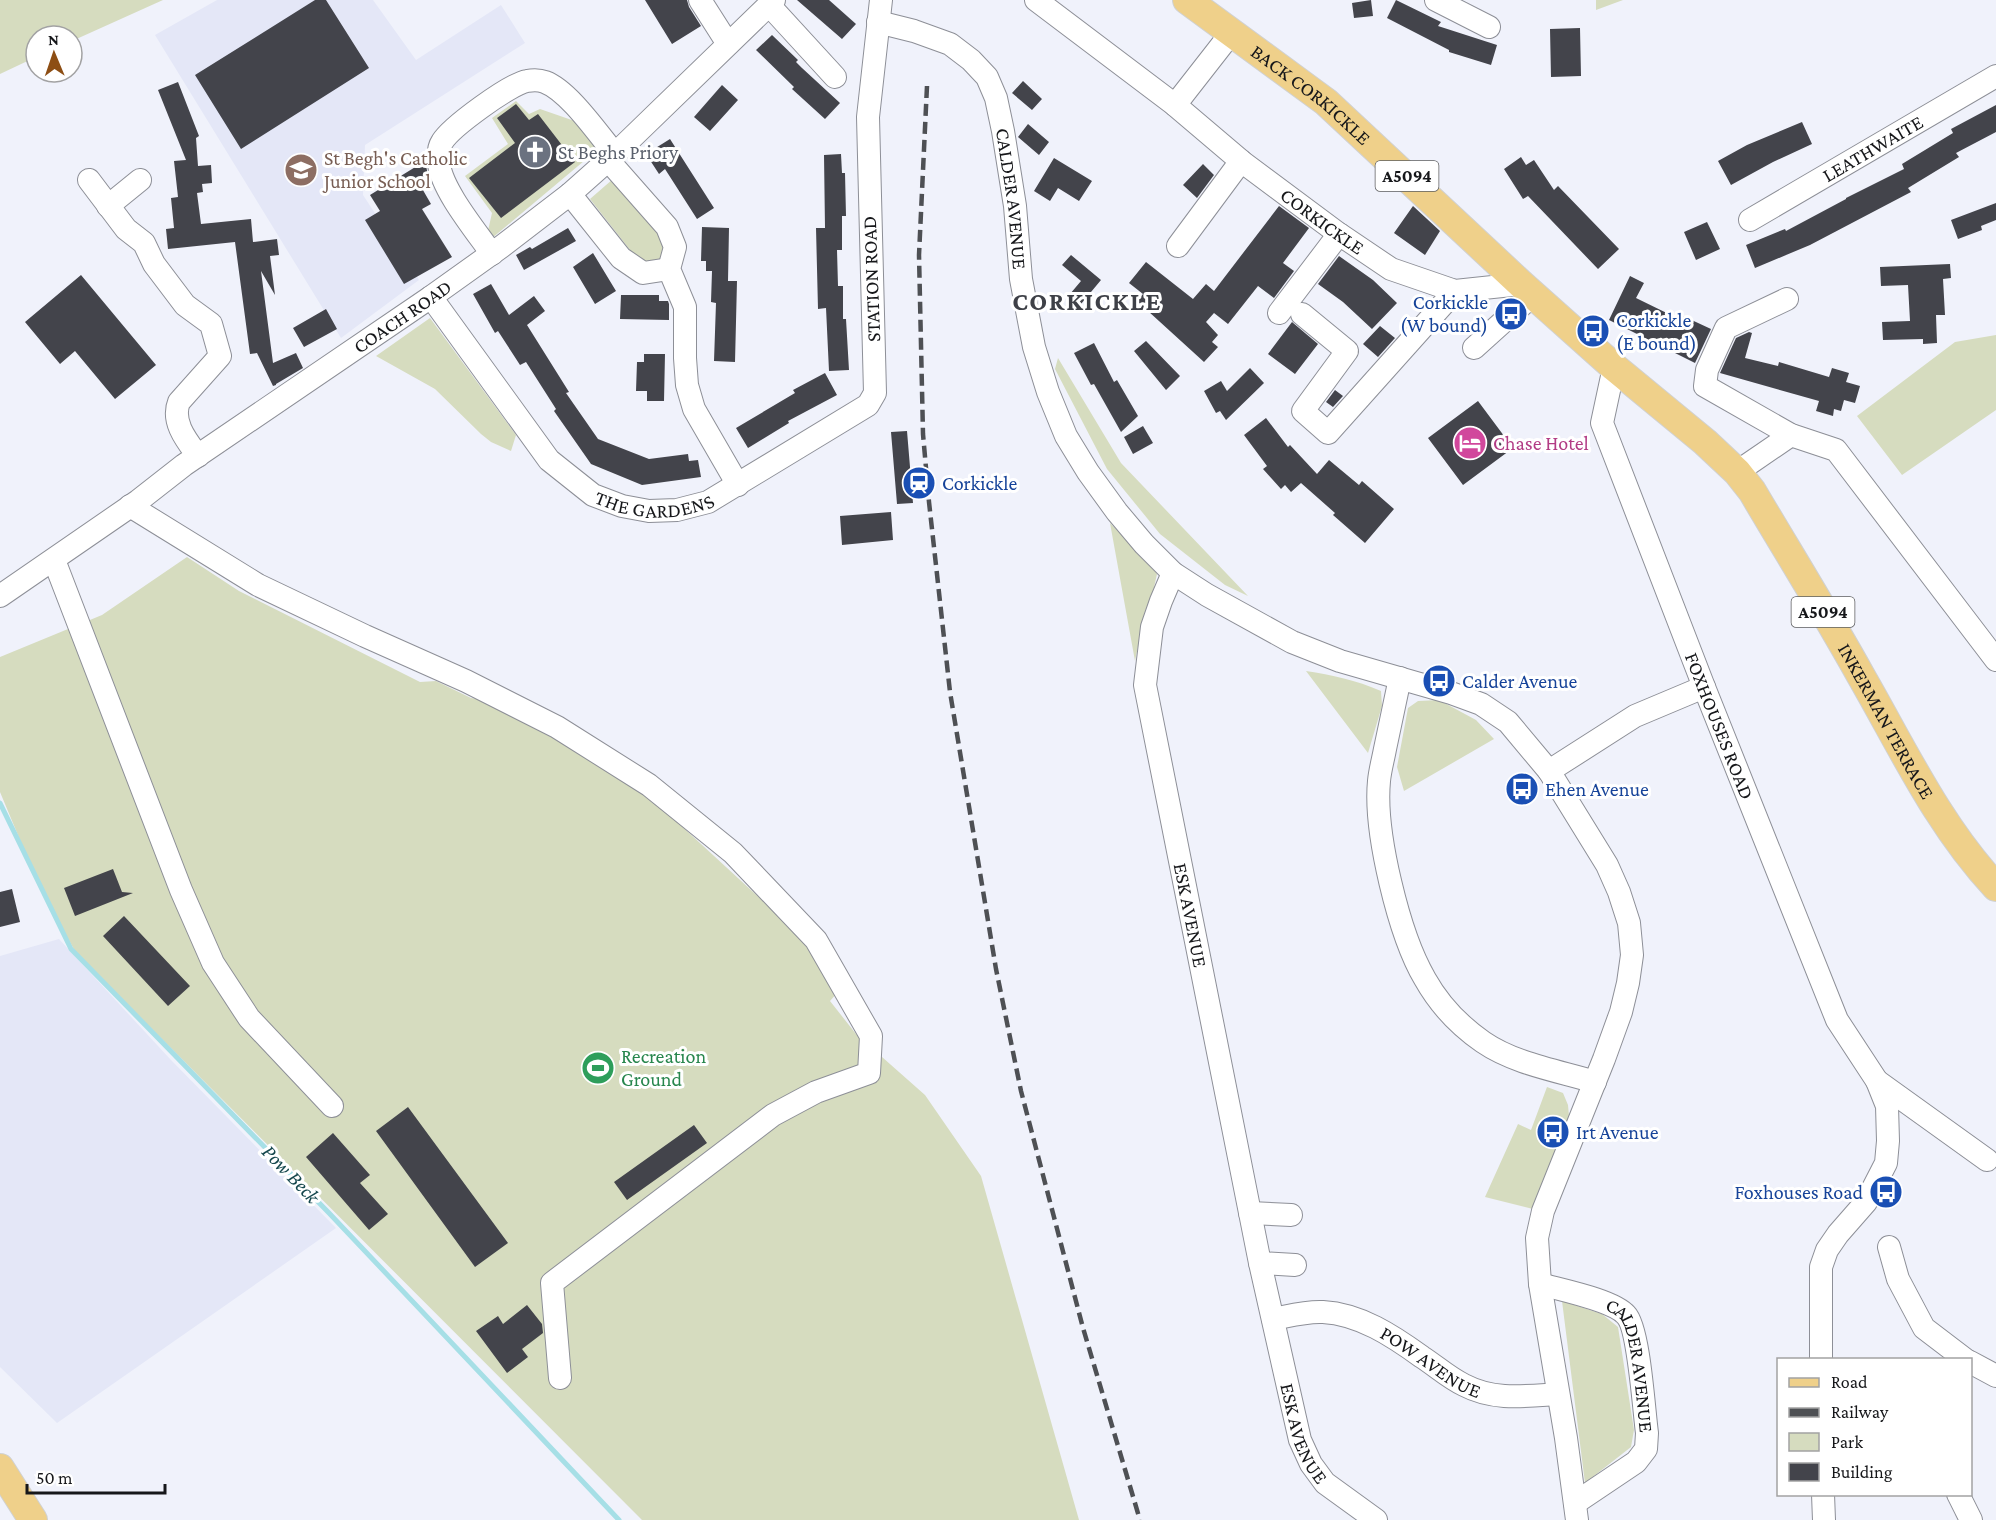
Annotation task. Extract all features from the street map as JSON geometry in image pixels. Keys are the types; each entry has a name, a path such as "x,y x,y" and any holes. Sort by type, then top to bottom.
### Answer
{"main road":[{"name":"BACK CORKICKLE","path":"1187,0 1326,102 1614,367"},
{"name":"INKERMAN TERRACE","path":"1614,367 1705,441 1737,472 1752,491 1861,675 1923,789 1963,848 1996,887"},
{"path":"0,1467 33,1520"}],"street":[{"path":"700,0 728,44"},
{"name":"CORKICKLE","path":"1036,0 1174,105 1241,161 1391,269 1455,291 1527,289"},
{"path":"1436,0 1489,27"},
{"path":"772,2 835,77"},
{"name":"COACH ROAD","path":"0,596 198,456 492,254 570,194 772,2"},
{"name":"STATION ROAD","path":"738,485 868,405 875,393 868,117 880,11"},
{"name":"CALDER AVENUE","path":"880,11 914,31 950,44 971,60 987,78 996,98 1003,131 1015,206 1021,279 1034,347 1048,392 1066,436 1088,472 1144,544 1173,573 1207,595 1292,642 1340,661 1481,704 1508,722 1549,771 1607,865 1629,923 1632,955 1628,983 1621,1012 1595,1082 1543,1211 1538,1238 1540,1284 1576,1511"},
{"path":"1174,105 1232,32"},
{"name":"LEATHWAITE","path":"1750,220 1996,76"},
{"name":"THE GARDENS","path":"431,297 541,452 566,476 593,495 631,508 649,511 677,510 708,502 738,485 694,409 687,385 685,307 669,269 675,247 667,227 567,98 544,81 526,81 511,87 450,131 440,143 438,156 441,177 492,254"},
{"path":"1178,246 1241,161"},
{"path":"89,180 126,229 144,243 154,264 185,305 212,324 220,356 177,406 176,416 180,428 198,456"},
{"path":"108,206 140,180"},
{"path":"570,194 621,258 643,273 669,269"},
{"path":"1279,313 1340,234"},
{"path":"1474,348 1527,289"},
{"path":"1302,314 1347,351 1303,411 1328,433 1455,291"},
{"path":"1787,299 1726,328 1707,370 1705,386 1791,435 1836,450 1996,660"},
{"name":"FOXHOUSES ROAD","path":"1614,367 1602,423 1837,1020 1877,1081 1887,1106 1886,1164 1866,1202 1827,1250 1821,1267 1821,1358"},
{"path":"1737,472 1791,435"},
{"path":"130,506 258,585 466,681 557,727 649,785 734,853 816,940 871,1036 869,1073 816,1092 773,1114 552,1283 560,1378"},
{"path":"54,560 181,890 213,963 249,1018 332,1106"},
{"name":"ESK AVENUE","path":"1173,573 1152,627 1145,685 1259,1261 1300,1440 1311,1464 1325,1483 1376,1520"},
{"path":"1400,678 1379,781 1380,820 1384,855 1407,939 1425,979 1453,1018 1485,1044 1517,1059 1595,1082"},
{"path":"1549,771 1635,717 1704,687"},
{"path":"1877,1081 1987,1160"},
{"path":"1250,1213 1291,1215"},
{"path":"1889,1248 1898,1279 1924,1328 1965,1358"},
{"path":"1259,1261 1294,1265"},
{"name":"CALDER AVENUE","path":"1540,1284 1613,1305 1628,1316 1634,1333 1647,1433 1646,1449 1636,1462 1576,1511"},
{"name":"POW AVENUE","path":"1273,1318 1324,1312 1370,1324 1398,1340 1464,1385 1484,1393 1504,1397 1558,1394"},
{"path":"1972,1363 1996,1376"},
{"path":"1823,1496 1824,1520"},
{"path":"1959,1496 1971,1520"}],"shaded area":[{"name":"St Begh's Catholic Junior School","path":"217,0 373,0 416,60 501,5 525,43 365,145 363,195 419,280 341,338 155,35"},
{"path":"59,939 171,1060 336,1228 57,1423 0,1367 0,956"}],"green space":[{"path":"0,0 163,0 84,36 84,24 24,24 24,63 0,74"},
{"path":"1596,0 1623,0 1596,10"},
{"name":"St Beghs Priory","path":"516,101 529,114 540,109 615,135 485,244 492,213 465,176 508,144 492,118"},
{"path":"613,179 665,239 668,254 651,266 637,259 590,199"},
{"path":"430,318 516,435 511,451 491,442 481,434 435,389 376,356"},
{"path":"1996,335 1996,410 1902,475 1857,416 1955,342"},
{"path":"1058,358 1121,463 1248,596 1225,585 1160,534 1107,469 1055,369"},
{"path":"1110,523 1150,563 1157,574 1145,611 1135,661"},
{"path":"187,557 239,591 420,682 436,681 471,698 484,700 548,734 641,792 663,809 803,938 838,992 830,1001 856,1034 925,1095 981,1176 1079,1520 642,1520 76,953 40,888 0,792 0,657 102,615"},
{"path":"1306,671 1344,678 1381,691 1382,706 1368,753"},
{"path":"1439,700 1476,720 1494,739 1404,791 1397,767 1408,708 1418,701"},
{"path":"1547,1087 1563,1093 1568,1105 1569,1116 1533,1209 1485,1197 1518,1124 1531,1130"},
{"path":"1562,1301 1602,1314 1618,1327 1634,1430 1631,1447 1585,1483"}],"building":[{"path":"315,0 326,0 369,68 241,149 195,75"},
{"path":"645,0 687,0 701,26 672,44"},
{"path":"797,0 829,0 856,24 842,39"},
{"path":"1371,0 1373,16 1354,18 1352,3"},
{"path":"1396,0 1441,22 1438,26 1497,45 1491,65 1449,52 1387,18"},
{"path":"1580,28 1581,76 1551,77 1550,29"},
{"path":"772,35 798,60 796,62 802,68 840,103 825,119 792,89 794,87 756,50"},
{"path":"1023,81 1042,99 1032,110 1012,93"},
{"path":"178,82 199,136 196,138 198,166 211,165 212,183 202,184 203,192 197,193 201,224 251,219 253,242 277,239 279,255 270,256 275,295 261,271 273,363 296,353 303,368 273,386 257,353 250,354 235,242 168,249 166,229 174,228 171,198 178,197 174,161 186,160 158,90"},
{"path":"722,85 738,100 710,131 694,117"},
{"name":"St Beghs Priory","path":"516,104 529,120 538,114 575,162 501,218 469,178 515,143 497,118"},
{"path":"1996,105 1996,132 1956,153 1959,157 1908,188 1911,192 1810,245 1755,268 1746,245 1785,229 1786,231 1904,169 1902,164 1953,133 1951,129"},
{"path":"1802,122 1812,144 1731,185 1718,161 1747,145"},
{"path":"1028,124 1049,142 1039,155 1018,137"},
{"path":"670,139 714,208 697,219 665,169 659,174 646,154"},
{"path":"841,154 842,173 845,173 846,216 842,216 842,250 837,250 838,286 843,286 843,319 846,319 849,370 829,371 826,308 818,309 816,228 825,228 824,155"},
{"path":"1521,157 1526,165 1534,160 1554,190 1558,186 1619,249 1598,269 1528,196 1523,199 1504,169"},
{"path":"1054,158 1092,181 1079,201 1058,188 1050,201 1034,191"},
{"path":"425,161 429,180 420,185 431,204 422,209 452,257 404,284 365,220 380,211 370,195"},
{"path":"1203,164 1214,175 1197,198 1183,185"},
{"path":"1996,203 1996,220 1981,226 1982,230 1958,239 1951,220"},
{"path":"1279,206 1309,228 1283,263 1294,271 1274,298 1258,286 1228,324 1214,313 1206,322 1218,335 1212,342 1218,347 1204,362 1137,301 1143,294 1129,283 1146,262 1193,299 1206,284 1214,291"},
{"path":"1413,206 1440,231 1425,255 1394,233"},
{"path":"1707,222 1720,249 1696,260 1684,232"},
{"path":"702,227 729,228 728,281 737,281 735,362 714,361 716,303 711,302 712,271 706,271 706,261 701,261"},
{"path":"568,228 576,241 524,270 516,255 530,247 532,249"},
{"path":"593,253 616,291 595,304 573,267"},
{"path":"1071,255 1101,280 1081,304 1070,294 1081,281 1062,265"},
{"path":"1339,256 1373,280 1397,303 1372,329 1343,302 1318,284"},
{"path":"1950,264 1951,278 1943,279 1945,315 1936,315 1937,343 1923,344 1923,339 1883,340 1882,322 1910,321 1908,285 1881,286 1880,267"},
{"path":"81,275 156,365 115,399 75,351 60,364 25,322"},
{"path":"1630,276 1644,283 1636,298 1681,320 1683,316 1711,329 1695,363 1609,320"},
{"path":"491,284 509,315 534,296 545,311 527,325 569,392 566,393 598,439 649,459 688,454 689,461 698,460 701,477 642,485 591,464 554,411 556,409 526,362 520,365 498,331 495,333 473,294"},
{"path":"621,295 659,295 659,301 668,301 669,320 620,319"},
{"path":"326,309 337,329 304,347 293,328"},
{"path":"1292,322 1318,344 1295,374 1268,354"},
{"path":"1380,326 1395,338 1378,357 1363,344"},
{"path":"1749,332 1752,333 1745,358 1778,366 1779,362 1829,377 1832,368 1849,373 1846,382 1860,386 1855,403 1844,400 1841,411 1834,409 1833,416 1816,411 1819,401 1720,373 1736,338"},
{"path":"1146,341 1180,376 1166,390 1134,351"},
{"path":"1094,343 1114,382 1117,380 1138,416 1121,432 1074,353"},
{"path":"644,354 665,354 664,401 647,401 647,391 636,391 637,362 644,362"},
{"path":"1250,368 1264,383 1226,420 1220,411 1216,413 1204,391 1221,381 1227,391"},
{"path":"825,373 837,395 788,421 789,423 748,448 736,428 795,393 793,390"},
{"path":"1335,390 1343,396 1333,407 1326,402"},
{"name":"Chase Hotel","path":"1478,401 1513,448 1463,485 1428,438"},
{"path":"1266,418 1288,447 1290,445 1317,474 1329,460 1359,485 1362,481 1394,509 1365,543 1301,483 1291,492 1285,485 1281,489 1263,469 1267,466 1244,435"},
{"path":"1143,426 1153,443 1133,454 1124,437"},
{"path":"907,431 913,503 897,504 891,432"},
{"path":"891,512 893,540 842,545 840,516"},
{"path":"113,869 122,892 133,893 75,916 64,888"},
{"path":"12,889 20,922 0,927 0,892"},
{"path":"124,916 190,986 168,1006 103,936"},
{"path":"408,1107 508,1243 475,1267 376,1131"},
{"path":"694,1125 707,1143 627,1200 614,1182"},
{"path":"333,1133 370,1175 360,1183 388,1214 369,1230 306,1157"},
{"path":"527,1305 542,1324 543,1333 522,1349 528,1357 507,1373 476,1331 498,1316 503,1324"}],"waterway":[{"name":"Pow Beck","path":"0,803 71,949 329,1213 619,1520"}],"railway":[{"path":"927,86 919,255 923,434 950,692 996,969 1021,1091 1083,1328 1140,1520"}],"place":[{"name":"St Beghs Priory","path":"535,152"},
{"name":"St Begh's Catholic Junior School","path":"301,170"},
{"name":"Corkickle (W bound)","path":"1511,314"},
{"name":"Corkickle (E bound)","path":"1593,331"},
{"name":"Chase Hotel","path":"1470,443"},
{"name":"Corkickle","path":"919,483"},
{"name":"Calder Avenue","path":"1439,681"},
{"name":"Ehen Avenue","path":"1522,789"},
{"name":"Recreation Ground","path":"598,1068"},
{"name":"Irt Avenue","path":"1553,1132"},
{"name":"Foxhouses Road","path":"1886,1192"}],"district":[{"name":"CORKICKLE","path":"1087,301"}]}
